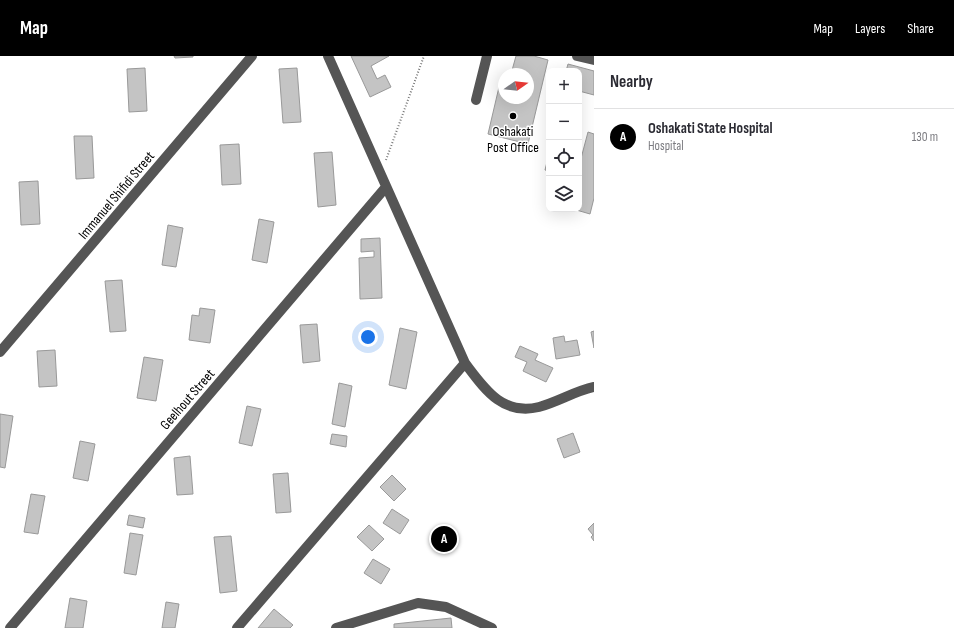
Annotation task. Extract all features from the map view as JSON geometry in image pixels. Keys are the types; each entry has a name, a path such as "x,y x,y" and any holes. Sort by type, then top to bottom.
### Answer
{"street":[{"name":"Immanuel Shifidi Street","path":"0,352 252,56"},
{"path":"328,56 465,363 488,393 502,404 520,408 538,407 585,389 594,388"},
{"path":"476,100 487,56"},
{"path":"577,56 594,60"},
{"name":"Geelhout Street","path":"10,628 386,187"},
{"path":"237,628 465,363"},
{"path":"336,628 418,603 446,607 492,628"}],"path":[{"path":"380,174 424,56"}],"building":[{"path":"174,56 193,56 193,57 175,58"},
{"path":"351,56 389,56 371,66 377,79 385,75 391,87 370,97"},
{"name":"Oshakati Post Office","path":"516,56 534,56 548,60 528,144 488,134 498,91 498,104 534,104 534,68 513,68"},
{"path":"568,64 594,71 594,95 582,92 582,68 567,68"},
{"path":"145,68 147,111 129,112 127,69"},
{"path":"297,68 301,122 283,123 279,69"},
{"path":"588,132 594,134 594,198 590,214 582,212 582,155"},
{"path":"74,136 92,136 94,178 76,179"},
{"path":"239,144 241,184 222,185 220,145"},
{"path":"332,152 336,205 318,207 314,153"},
{"path":"38,181 40,224 21,225 19,182"},
{"path":"259,219 274,222 267,263 252,260"},
{"path":"168,225 183,228 176,267 162,265"},
{"path":"380,238 382,298 360,299 359,258 374,257 374,251 361,252 361,239"},
{"path":"122,280 126,331 110,332 105,281"},
{"path":"200,308 215,310 210,343 189,340 192,315 199,316"},
{"path":"317,324 320,361 303,363 300,325"},
{"path":"400,328 417,332 406,389 389,385"},
{"path":"594,331 594,348 591,332"},
{"path":"564,336 565,342 577,340 580,355 556,359 553,338"},
{"path":"520,346 538,354 535,360 553,368 546,382 523,371 527,362 515,357"},
{"path":"55,350 57,386 39,387 37,351"},
{"path":"144,357 163,360 156,401 137,398"},
{"path":"339,383 352,386 345,427 332,424"},
{"path":"247,406 261,409 252,446 239,443"},
{"path":"0,414 13,416 5,468 0,467"},
{"path":"573,433 580,452 564,458 557,439"},
{"path":"332,434 347,436 346,447 330,444"},
{"path":"80,441 95,444 88,481 73,478"},
{"path":"190,456 193,494 177,495 174,458"},
{"path":"288,473 291,512 276,513 273,474"},
{"path":"392,475 406,489 394,501 380,487"},
{"path":"31,494 45,496 38,534 24,532"},
{"path":"392,509 409,520 400,534 383,523"},
{"path":"129,515 145,518 143,528 127,525"},
{"path":"594,523 594,541 591,537 593,535 588,529"},
{"path":"369,525 384,539 372,551 357,537"},
{"path":"130,533 143,535 136,575 124,573"},
{"path":"231,536 237,591 220,593 214,537"},
{"path":"373,559 390,569 381,584 364,573"},
{"path":"70,598 87,601 83,628 65,628"},
{"path":"166,602 179,604 175,628 162,628"},
{"path":"274,609 293,625 290,628 258,628"},
{"path":"451,618 452,628 394,628 394,624"}],"place":[{"name":"Oshakati Post Office","path":"513,116"},
{"name":"Oshakati State Hospital","path":"444,539"}]}
